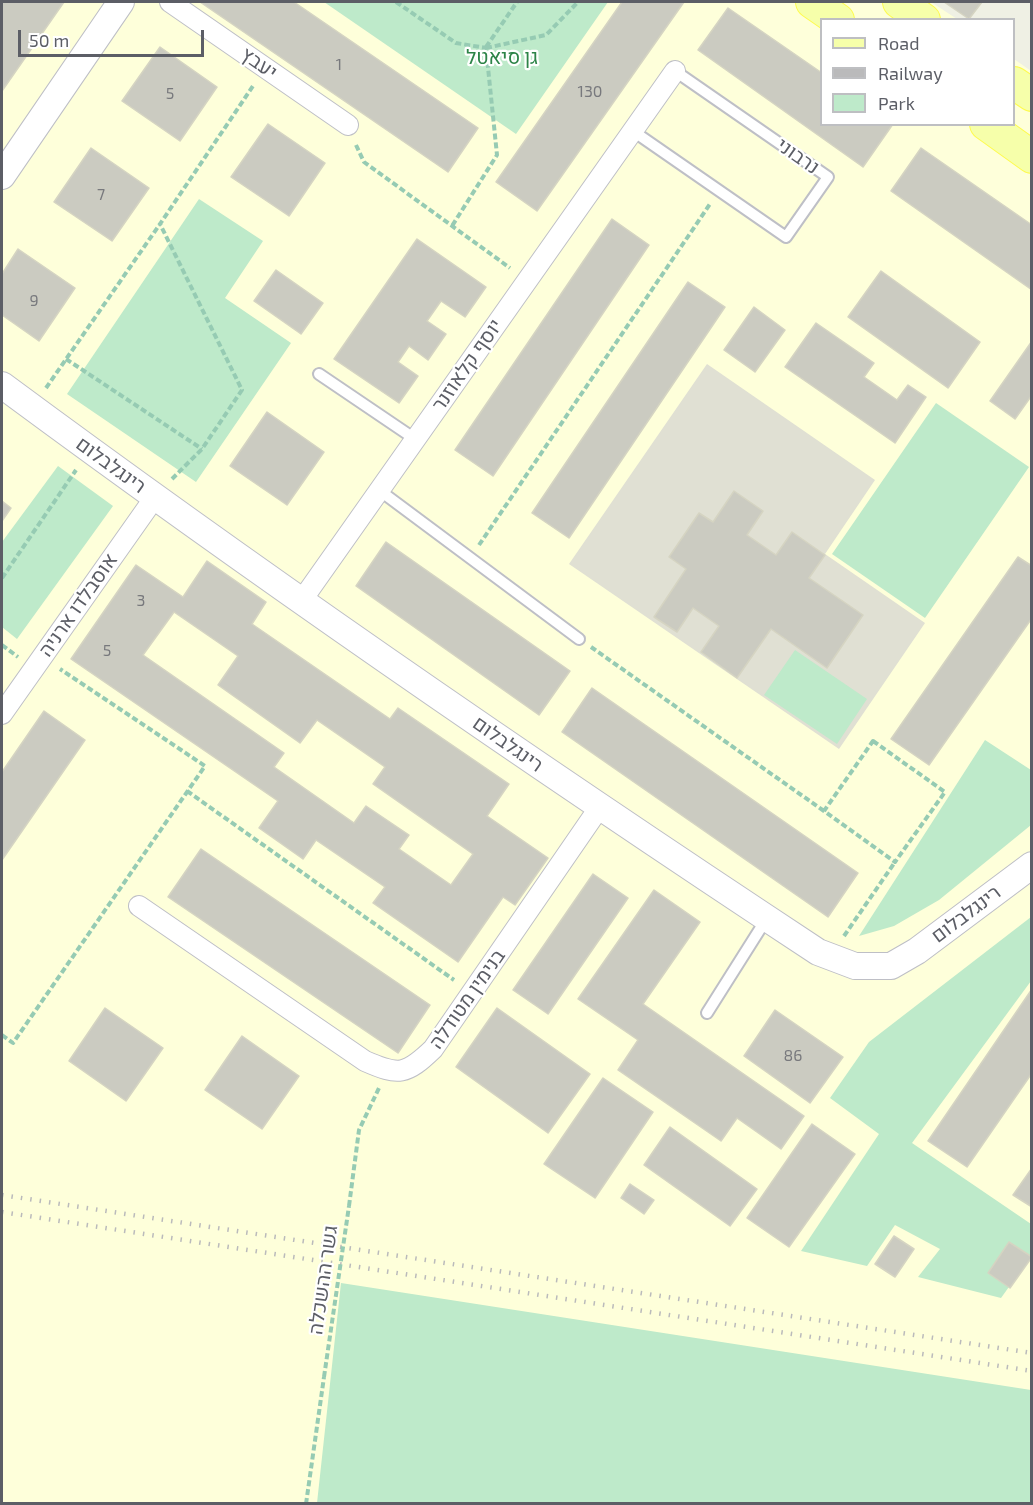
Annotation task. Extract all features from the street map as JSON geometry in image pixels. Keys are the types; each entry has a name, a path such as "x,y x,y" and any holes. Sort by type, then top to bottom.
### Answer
{"main road":[{"path":"812,2 835,18"},
{"path":"898,2 921,18"},
{"path":"1015,84 1032,95"},
{"path":"989,126 1032,157"}],"street":[{"path":"2,176 121,2"},
{"name":"יעבץ","path":"170,2 348,125"},
{"name":"נרבוני","path":"633,131 675,71"},
{"name":"יוסף קלאוזנר","path":"302,600 633,131"},
{"name":"רינגלבלום","path":"2,385 155,497 599,808 819,952 855,966 891,966 918,951 1032,866"},
{"name":"אוסבלדו ארניה","path":"2,714 155,497"},
{"name":"בנימין מטודלה","path":"139,906 365,1061 388,1071 403,1070 417,1064 433,1049 599,808"}],"lane":[{"name":"נרבוני","path":"633,131 786,237 828,177 675,71"},
{"path":"319,374 415,439"},
{"path":"379,490 579,639"},
{"path":"707,1013 767,918"}],"path":[{"path":"396,2 456,43 486,48 546,35 578,2"},
{"path":"452,226 497,155 486,48 517,2"},
{"path":"32,408 265,68"},
{"path":"348,125 364,162 527,281"},
{"path":"471,558 719,191"},
{"path":"155,497 202,449 242,390 160,224"},
{"path":"66,359 202,449"},
{"path":"2,578 91,450"},
{"path":"579,639 895,862"},
{"path":"2,1035 13,1043 205,766 42,657"},
{"path":"824,811 873,741 945,792 830,956"},
{"path":"187,791 472,993"},
{"name":"גשר ההשכלה","path":"306,1503 360,1130 370,1104"}],"shaded area":[{"path":"2,2 931,2 955,18 820,18 820,126 1015,126 1015,60 1031,71 1031,1503 2,1504"},
{"path":"707,364 875,480 825,554 925,623 839,749 569,564"}],"green space":[{"name":"גן סיאטל","path":"324,2 608,2 516,134"},
{"path":"199,199 263,241 225,298 291,343 196,482 67,394"},
{"path":"936,403 1029,467 925,618 832,554"},
{"path":"58,466 113,506 17,639 2,627 2,542"},
{"path":"795,650 867,699 837,744 764,695"},
{"path":"985,740 1031,770 1031,825 939,900 894,926 859,936"},
{"path":"1031,917 1031,981 912,1143 1031,1224 1031,1256 1001,1298 918,1277 940,1249 895,1225 867,1266 801,1251 879,1134 830,1098 869,1042"},
{"path":"341,1283 1031,1390 1031,1503 317,1503"}],"building":[{"path":"2,2 64,2 2,91"},
{"path":"200,2 294,2 478,128 448,172"},
{"path":"622,2 684,2 537,211 496,182"},
{"path":"944,2 982,2 968,18"},
{"path":"728,8 820,72 820,126 892,126 863,167 698,50"},
{"path":"160,47 217,87 180,141 122,101"},
{"path":"268,124 325,163 289,216 231,177"},
{"path":"91,148 149,188 112,241 54,202"},
{"path":"921,148 1032,225 1032,290 891,191"},
{"path":"612,219 649,245 493,476 455,450"},
{"path":"417,239 486,287 465,317 441,301 427,321 446,334 428,360 409,346 398,362 418,376 399,403 334,359"},
{"path":"18,249 75,288 39,341 2,315 2,274"},
{"path":"276,270 323,303 301,334 254,301"},
{"path":"881,271 980,342 948,388 848,317"},
{"path":"688,282 725,307 569,538 532,513"},
{"path":"754,307 785,330 755,372 724,350"},
{"path":"816,323 874,363 864,377 897,400 908,385 926,397 895,443 785,367"},
{"path":"1032,341 1032,395 1015,419 990,401"},
{"path":"267,412 324,452 287,505 230,466"},
{"path":"734,491 763,511 747,535 776,555 792,532 825,555 809,578 863,615 827,668 771,629 737,678 701,652 719,626 693,608 677,632 654,617 686,569 669,557 699,513 713,522"},
{"path":"2,501 11,508 2,521"},
{"path":"386,542 570,671 539,715 356,586"},
{"path":"1018,557 1032,566 1032,618 929,765 891,739"},
{"path":"207,561 266,602 252,624 390,719 398,708 509,784 487,816 548,858 515,905 503,897 458,962 373,903 385,887 316,840 303,859 259,828 278,801 71,659 136,565 183,597","holes":["174,612 238,656 218,685 300,743 317,720 385,767 373,784 473,854 451,885 399,849 409,835 366,806 354,823 274,767 284,753 143,655"]},
{"path":"592,688 858,873 828,917 562,732"},
{"path":"44,711 85,740 2,860 2,772"},
{"path":"201,849 430,1005 398,1053 168,897"},
{"path":"593,874 628,898 548,1014 513,990"},
{"path":"654,890 700,922 643,1004 804,1116 781,1149 737,1118 721,1141 618,1070 638,1040 578,999"},
{"path":"1032,989 1032,1073 967,1167 928,1141"},
{"path":"105,1008 163,1048 126,1101 69,1061"},
{"path":"497,1008 590,1074 548,1133 456,1067"},
{"path":"775,1010 843,1057 810,1103 744,1056"},
{"path":"242,1036 299,1076 262,1129 205,1090"},
{"path":"603,1078 653,1112 595,1198 544,1164"},
{"path":"812,1124 855,1154 789,1247 747,1218"},
{"path":"670,1127 757,1189 730,1226 644,1165"},
{"path":"1032,1168 1032,1207 1013,1195"},
{"path":"630,1184 654,1200 644,1214 621,1198"},
{"path":"894,1236 914,1249 895,1277 875,1264"},
{"path":"1009,1242 1032,1257 1010,1288 988,1273"}],"railway":[{"path":"2,1195 1032,1353"},
{"path":"2,1212 1032,1371"}]}
